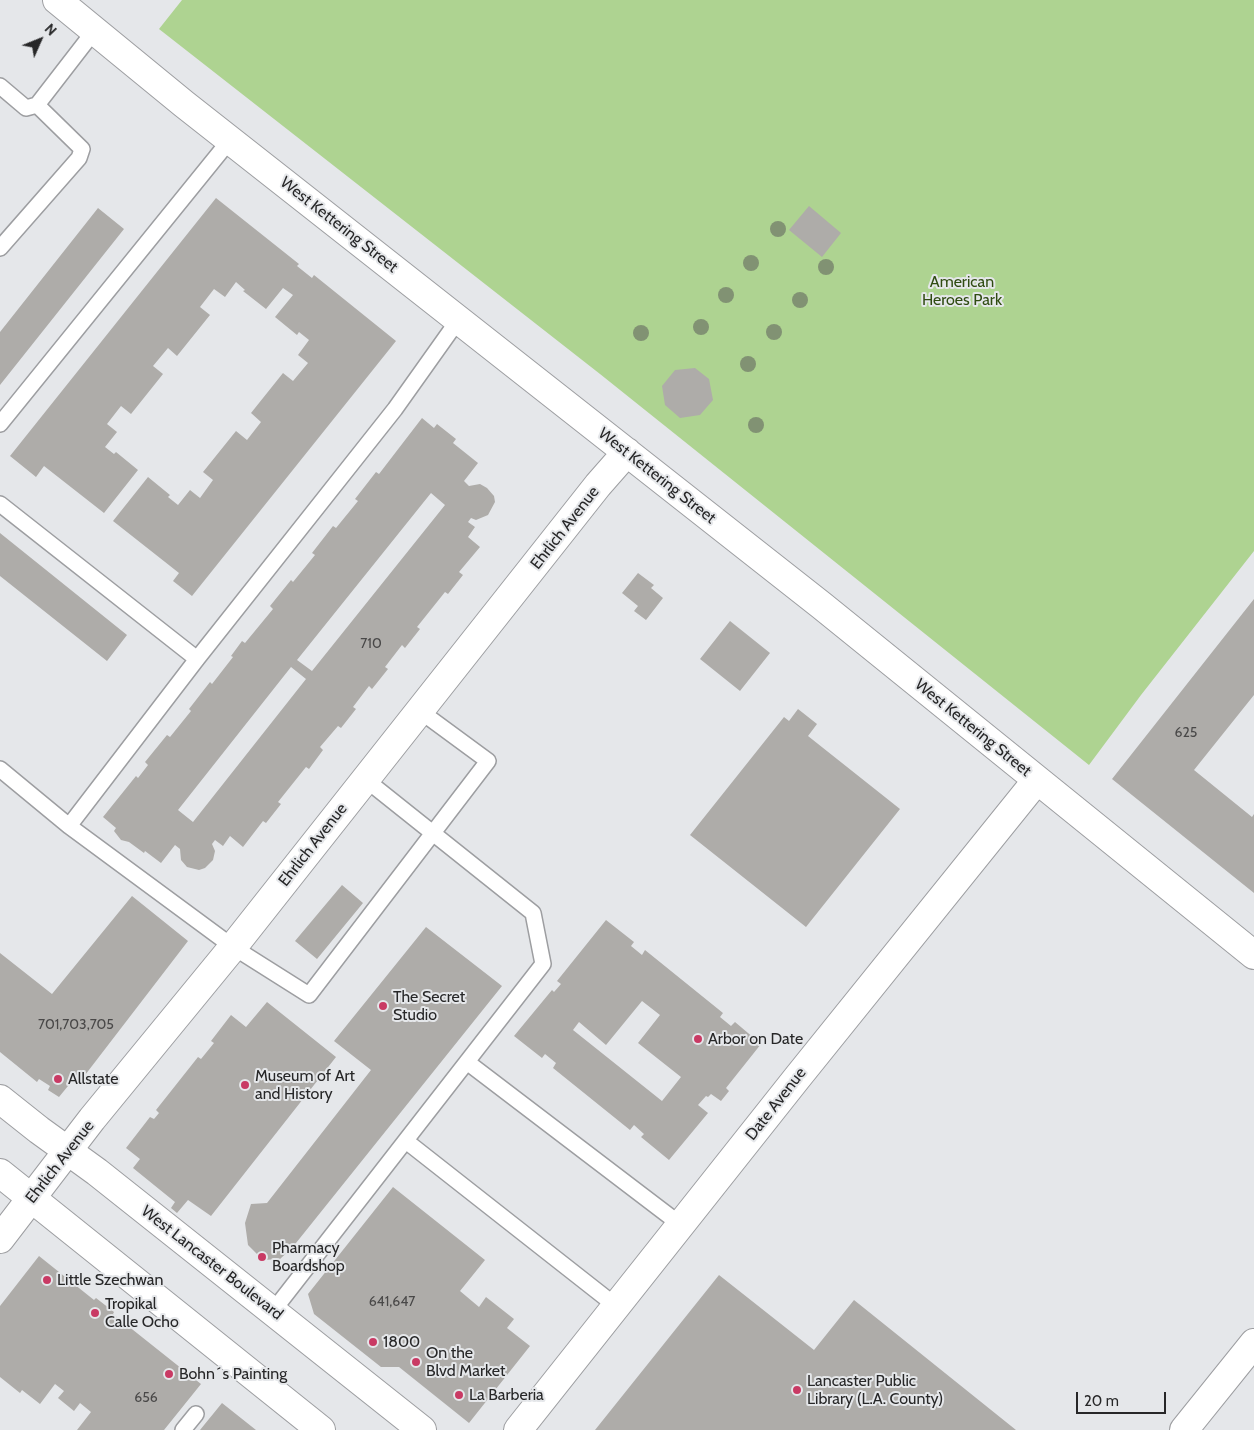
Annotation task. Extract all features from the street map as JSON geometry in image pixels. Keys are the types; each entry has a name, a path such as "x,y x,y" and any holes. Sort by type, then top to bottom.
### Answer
{"street":[{"name":"West Kettering Street","path":"56,0 184,104 821,605 1254,955"},
{"name":"Ehrlich Avenue","path":"0,1239 598,485 627,452"},
{"name":"Date Avenue","path":"518,1430 1037,780"},
{"name":"West Lancaster Boulevard","path":"0,1099 97,1172 422,1430"},
{"path":"0,1173 321,1430"},
{"path":"1184,1430 1254,1343"}],"lane":[{"path":"0,86 26,108 37,105 95,30"},
{"path":"0,248 80,158 82,149 37,105"},
{"path":"0,424 230,140"},
{"path":"69,826 395,409 459,320"},
{"path":"0,504 198,659"},
{"path":"0,769 69,826 232,947 309,995 488,761 420,711"},
{"path":"273,1311 543,964 534,913 365,779"},
{"path":"467,1062 681,1225"},
{"path":"406,1141 616,1306"},
{"path":"183,1430 196,1414"}],"green space":[{"name":"American Heroes Park","path":"182,0 1254,0 1254,551 1141,695 1089,765 600,374 159,29"}],"building":[{"path":"216,198 299,264 297,266 312,278 314,275 396,341 192,596 173,581 179,573 113,521 148,477 170,495 168,497 178,505 190,490 200,498 213,480 203,472 236,431 247,440 261,422 251,413 283,373 293,381 308,363 298,355 309,340 299,332 297,335 275,317 293,295 283,288 266,309 243,291 245,290 236,282 225,297 214,289 200,307 210,315 177,356 168,348 153,366 163,374 131,414 121,406 107,424 117,432 105,447 114,454 116,452 138,470 104,513 44,466 36,477 10,456"},
{"path":"809,206 841,233 822,257 789,230"},
{"path":"98,208 124,229 0,385 0,332"},
{"path":"695,368 709,379 713,400 700,415 680,418 665,405 662,386 675,370"},
{"path":"422,418 434,428 437,424 456,439 453,443 478,463 464,481 469,486 480,484 487,488 494,496 495,502 488,515 476,520 471,518 468,522 475,527 468,537 480,547 459,572 463,575 448,594 445,592 417,627 420,629 405,648 402,645 385,667 388,669 372,689 369,686 353,707 356,709 341,728 338,726 320,747 323,750 309,769 306,767 278,802 281,804 266,823 263,821 243,847 230,836 223,846 215,840 212,844 215,851 213,860 205,868 199,870 187,867 181,860 180,849 175,845 161,863 145,851 144,853 129,842 121,840 114,831 116,828 103,817 136,776 138,778 148,765 145,762 167,735 170,737 191,711 189,709 210,682 212,684 233,657 231,656 242,641 245,643 273,609 270,606 315,555 312,553 333,526 336,528 358,501 355,499 376,472 379,474","holes":["431,493 445,505 312,671 297,660","291,667 306,679 193,822 178,810"]},
{"path":"0,533 127,635 107,661 0,576"},
{"path":"638,573 654,585 651,588 663,598 646,620 634,611 638,606 622,593"},
{"path":"1254,599 1254,695 1194,770 1252,817 1254,814 1254,893 1112,779"},
{"path":"730,621 770,653 740,691 700,659"},
{"path":"798,709 817,724 808,736 900,809 806,927 690,835 784,717 789,721"},
{"path":"342,885 363,903 317,959 295,941"},
{"path":"132,896 188,941 82,1079 77,1075 59,1097 48,1090 50,1086 39,1079 37,1082 0,1052 0,953 52,994"},
{"name":"Arbor on Date","path":"606,920 634,942 631,946 642,955 645,950 723,1013 720,1017 731,1026 735,1022 761,1044 726,1088 729,1091 721,1101 711,1094 708,1097 706,1096 698,1105 708,1113 669,1160 641,1137 644,1134 634,1125 630,1130 553,1068 556,1063 545,1054 542,1058 514,1036 552,990 554,992 561,984 557,981","holes":["642,1001 660,1015 638,1043 681,1077 662,1101 573,1030 579,1022 606,1045"]},
{"path":"426,927 502,986 292,1248 280,1259 263,1260 248,1245 245,1223 251,1204 267,1203 371,1070 334,1041"},
{"name":"Museum of Art and History","path":"267,1002 336,1057 211,1216 188,1200 177,1213 171,1208 175,1202 133,1168 140,1159 126,1148 150,1117 154,1119 159,1113 156,1110 198,1057 201,1059 214,1043 211,1041 231,1015 246,1027"},
{"path":"393,1187 485,1260 460,1291 479,1307 486,1297 514,1319 507,1328 530,1346 469,1423 399,1367 381,1367 314,1314 308,1294"},
{"path":"39,1256 94,1300 96,1298 114,1312 113,1314 201,1384 164,1430 77,1430 91,1412 80,1403 74,1411 58,1398 64,1391 55,1384 40,1404 22,1390 20,1393 0,1377 0,1306"},
{"name":"Lancaster Public Library (L.A. County)","path":"719,1275 814,1350 854,1300 1016,1430 595,1430"},
{"path":"222,1403 256,1430 200,1430"}],"place":[{"name":"The Secret Studio","path":"383,1006"},
{"name":"Arbor on Date","path":"698,1039"},
{"name":"Allstate","path":"58,1079"},
{"name":"Museum of Art and History","path":"245,1085"},
{"name":"Pharmacy Boardshop","path":"262,1257"},
{"name":"Little Szechwan","path":"47,1280"},
{"name":"Tropikal Calle Ocho","path":"95,1313"},
{"name":"1800","path":"373,1342"},
{"name":"On the Blvd Market","path":"416,1362"},
{"name":"Bohn´s Painting","path":"169,1374"},
{"name":"Lancaster Public Library (L.A. County)","path":"797,1390"},
{"name":"La Barberia","path":"459,1395"}]}
